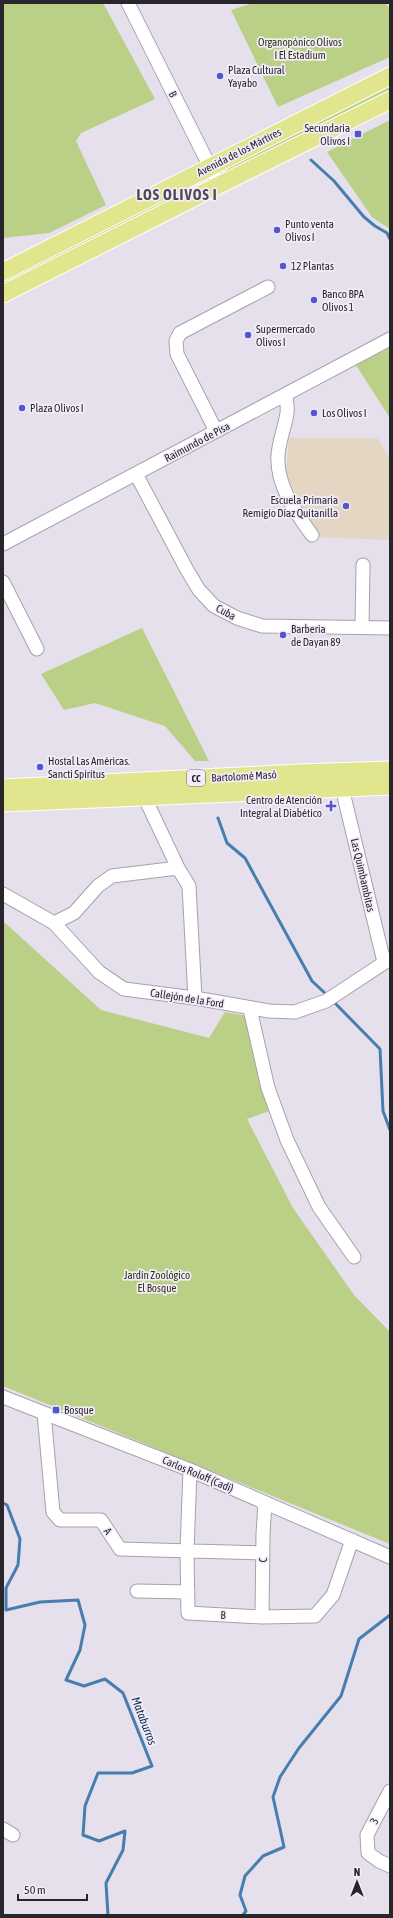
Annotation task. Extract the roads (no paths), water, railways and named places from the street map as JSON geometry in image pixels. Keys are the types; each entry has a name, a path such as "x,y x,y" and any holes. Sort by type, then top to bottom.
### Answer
{"main road":[{"name":"Avenida de los Mártires","path":"3,272 390,76"},
{"name":"Avenida de los Mártires","path":"3,294 219,184 390,100"},
{"path":"188,178 198,196"},
{"name":"Bartolomé Masó","path":"3,788 390,770"},
{"name":"Bartolomé Masó","path":"3,803 390,786"}],"street":[{"name":"B","path":"128,3 219,184"},
{"path":"216,431 177,354 176,341 180,333 268,287"},
{"name":"Raimundo de Pisa","path":"3,544 390,339"},
{"path":"286,394 287,411 278,454 278,472 299,517 312,535"},
{"name":"Cuba","path":"136,474 187,570 199,590 214,606 236,618 262,626 362,626 390,628"},
{"path":"362,565 362,626"},
{"path":"3,582 37,649"},
{"name":"Las Quimbambitas","path":"342,788 387,961"},
{"path":"144,796 178,868 189,886 194,998"},
{"path":"54,923 74,913 98,886 112,876 178,868"},
{"name":"Callejón de la Ford","path":"3,894 54,923 99,972 124,989 194,998 250,1009 295,1012 326,1001 387,961"},
{"path":"250,1009 268,1088 287,1140 319,1207 354,1258"},
{"name":"Carlos Roloff (Cadí)","path":"3,1397 190,1470 390,1557"},
{"name":"A","path":"44,1413 53,1512 60,1520 101,1520 120,1549 263,1553"},
{"name":"B","path":"190,1470 187,1551 188,1613 262,1617 315,1616 333,1595 352,1540"},
{"name":"C","path":"262,1617 265,1503"},
{"path":"137,1591 188,1592"},
{"name":"3","path":"390,1791 367,1835 368,1853 379,1861 390,1866"}],"waterway":[{"path":"311,160 334,181 364,217 387,233 390,239"},
{"path":"218,818 227,843 245,858 312,981 328,996"},
{"path":"332,1000 380,1049 383,1111 390,1130"},
{"name":"Mataburros","path":"3,1503 7,1505 20,1539 18,1565 6,1588 6,1610 40,1602 78,1600 85,1625 80,1650 66,1680 84,1686 105,1679 123,1693 152,1766 132,1773 98,1773 85,1806 83,1835 99,1841 125,1831 123,1850 106,1883 108,1915"},
{"path":"243,1915 246,1911 240,1895 245,1876 263,1856 284,1847 273,1797 280,1777 299,1748 341,1696 359,1639 390,1615"}],"place":[{"name":"Plaza Cultural Yayabo","path":"220,76"},
{"name":"Secundaria Olivos I","path":"358,134"},
{"name":"Punto venta Olivos I","path":"277,230"},
{"name":"12 Plantas","path":"283,266"},
{"name":"Banco BPA Olivos 1","path":"314,300"},
{"name":"Supermercado Olivos I","path":"248,335"},
{"name":"Plaza Olivos I","path":"22,408"},
{"name":"Los Olivos I","path":"314,413"},
{"name":"Escuela Primaria Remigio Díaz Quitanilla","path":"346,506"},
{"name":"Barberia de Dayan 89","path":"283,635"},
{"name":"Hostal Las Américas. Sancti Spíritus","path":"40,767"},
{"name":"Centro de Atención Integral al Diabético","path":"331,806"},
{"name":"Bosque","path":"56,1410"}],"district":[{"name":"LOS OLIVOS I","path":"177,194"}],"park label":[{"name":"Organopónico Olivos I El Estadium","path":"300,48"},
{"name":"Jardín Zoológico El Bosque","path":"157,1281"}]}
